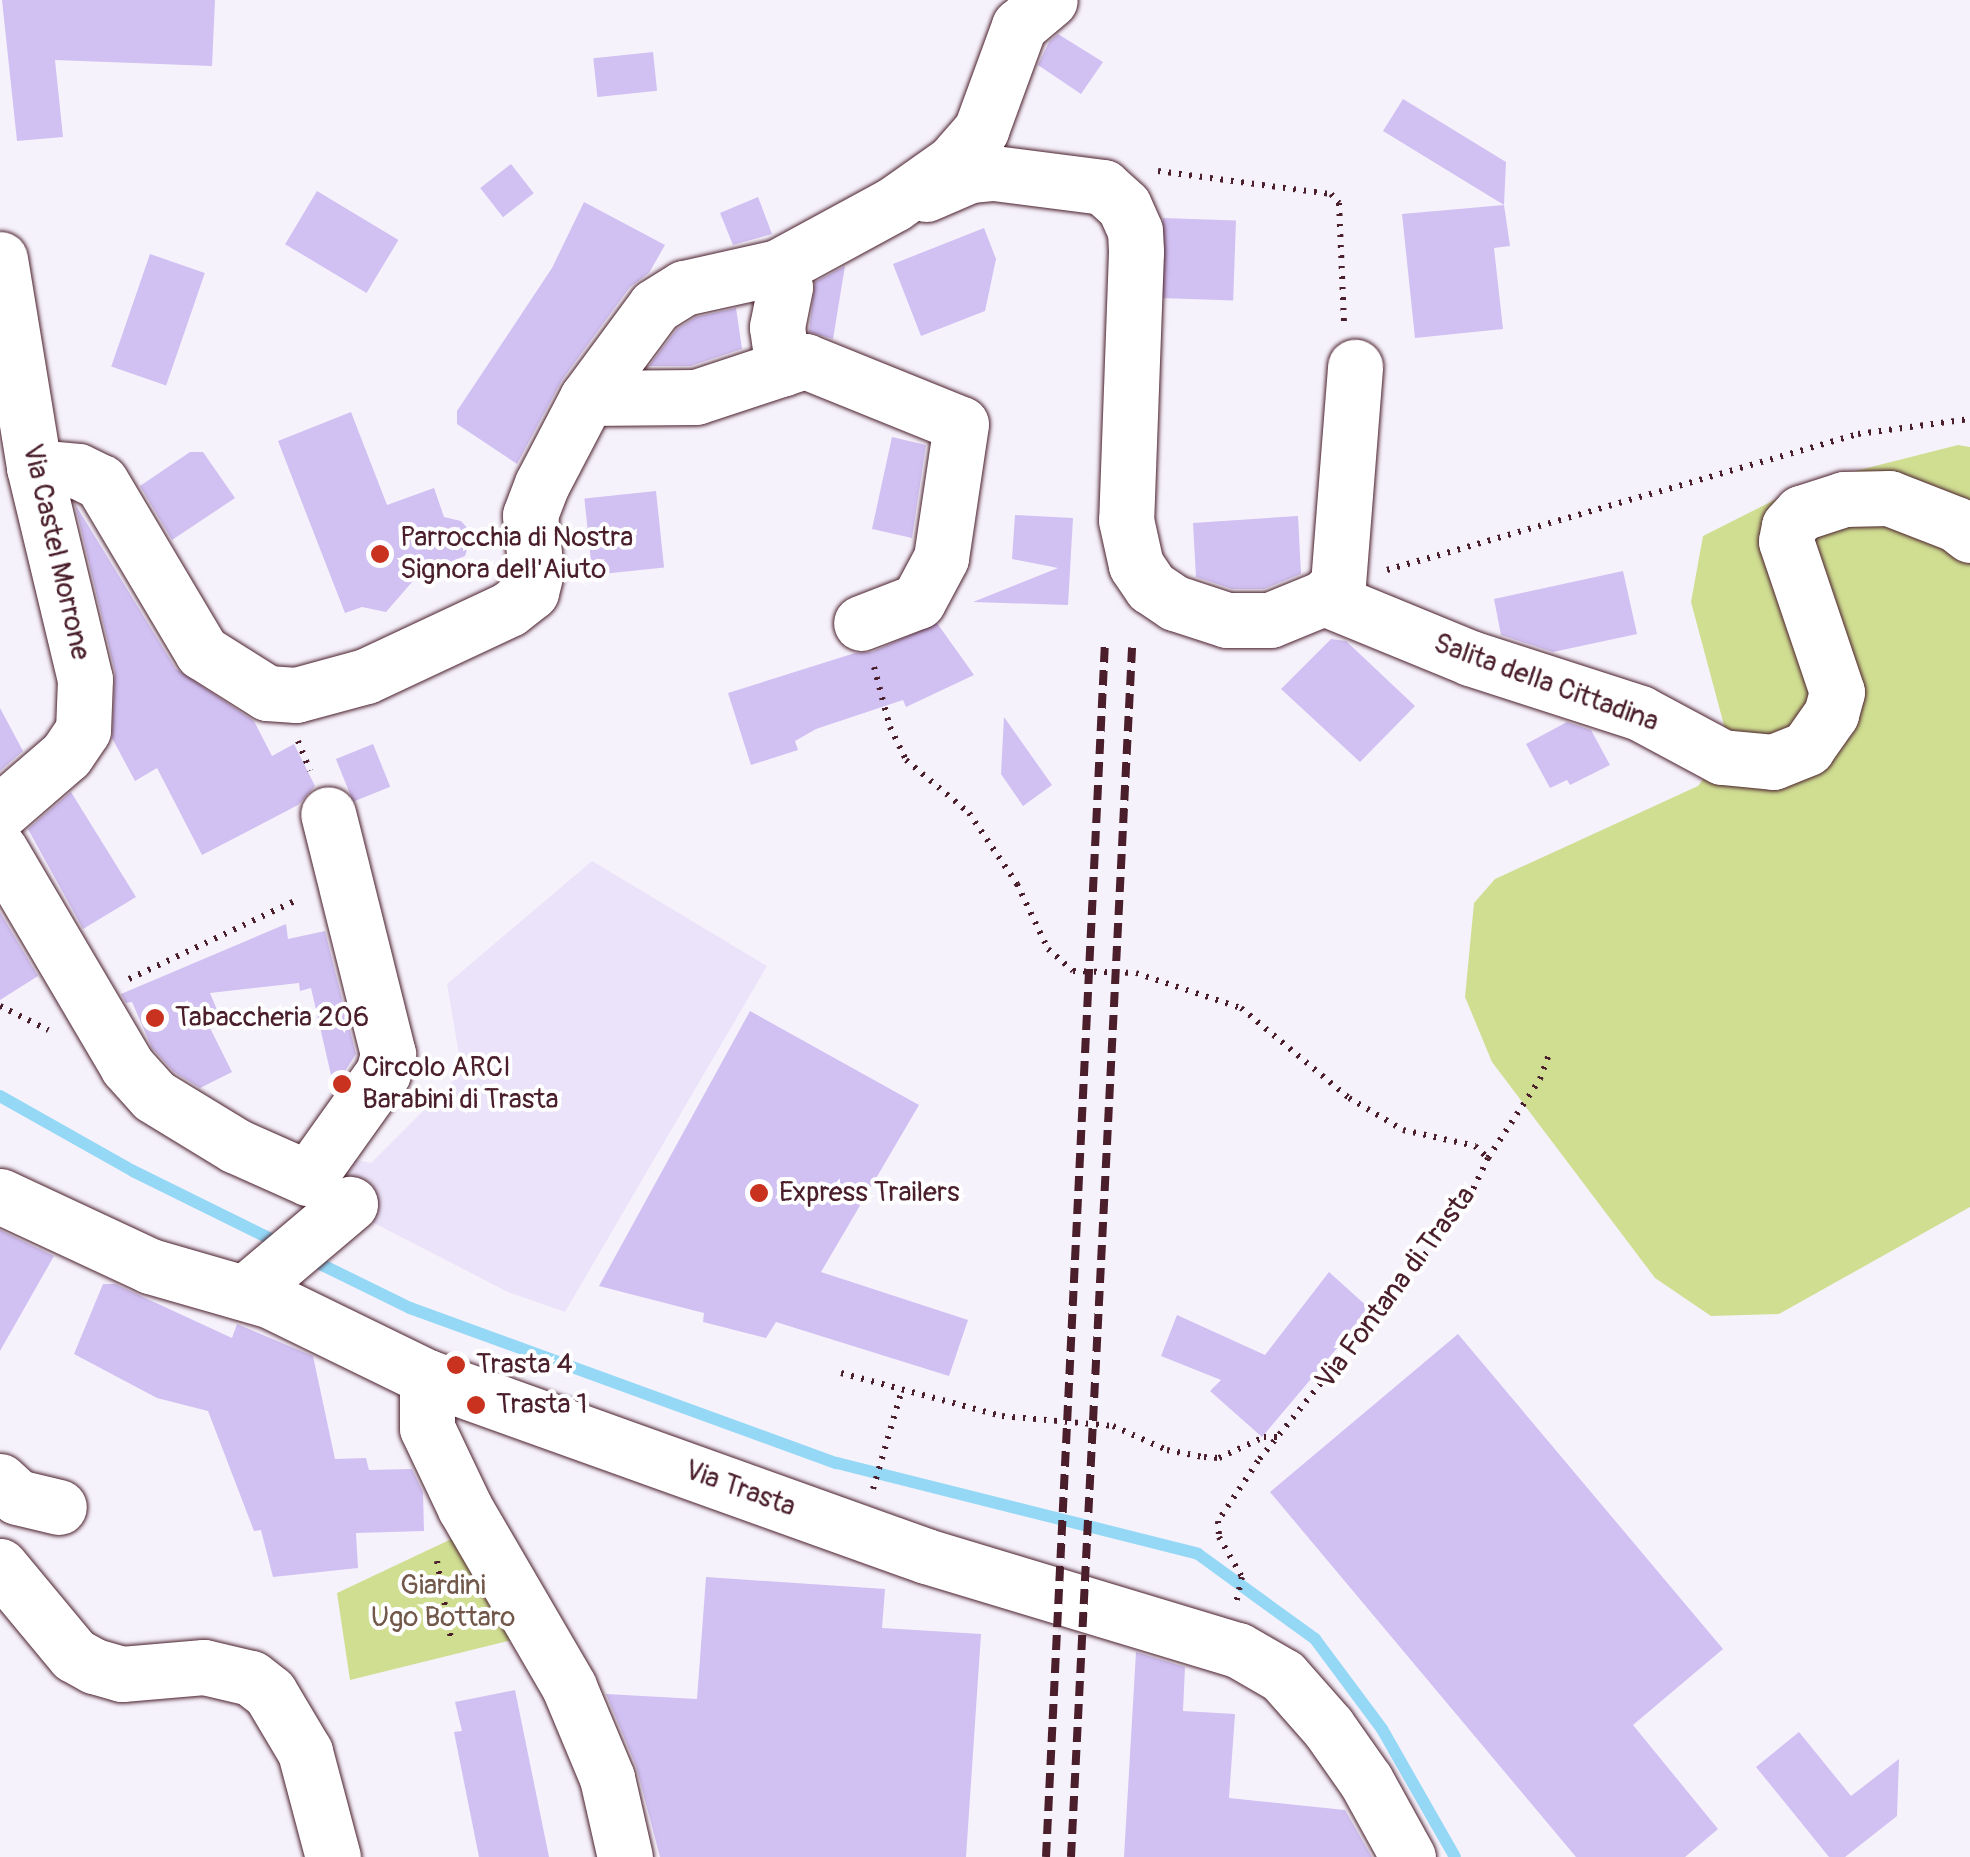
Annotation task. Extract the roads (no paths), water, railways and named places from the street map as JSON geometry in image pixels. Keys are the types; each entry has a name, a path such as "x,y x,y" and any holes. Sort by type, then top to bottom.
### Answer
{"street":[{"path":"34,468 78,471 100,482 202,652 268,693 296,695 366,676 510,610 531,592 536,572 530,515 586,398 655,306 684,288 778,267 894,204 970,146 981,130 1019,26 1050,0"},
{"path":"894,204 943,189 970,175 994,173 1103,187 1116,196 1135,231 1126,520 1136,564 1151,587 1175,603 1227,620 1270,620 1331,591 1354,372"},
{"name":"Via Castel Morrone","path":"0,259 34,468 85,679 83,730 66,755 0,812"},
{"path":"778,267 785,287 777,328 784,369"},
{"path":"586,398 696,397 806,361 961,424 941,558 918,602 861,623"},
{"name":"Salita della Cittadina","path":"1331,591 1470,658 1640,712 1722,757 1773,762 1807,748 1826,723 1837,692 1786,541 1789,526 1800,514 1844,499 1889,498 1956,524 1970,535"},
{"path":"256,1283 329,1191 388,1054 328,814"},
{"path":"0,850 127,1066 154,1096 236,1146 329,1191"},
{"name":"Via Trasta","path":"0,1196 150,1266 256,1283 427,1377 926,1556 1232,1648 1283,1676 1328,1727 1366,1781 1408,1857"},
{"path":"427,1377 428,1428 465,1508 569,1688 607,1778 625,1857"},
{"path":"0,1481 17,1497 59,1507"},
{"path":"0,1566 74,1655 94,1666 122,1674 204,1667 251,1678 270,1693 305,1752 334,1857"}],"waterway":[{"path":"0,1096 133,1171 283,1245"},
{"path":"310,1259 410,1308 837,1463 1198,1554 1315,1639 1382,1729 1455,1857"}],"railway":[{"path":"1046,1857 1105,640"},
{"path":"1071,1857 1132,648"}],"place":[{"name":"Parrocchia di Nostra Signora dell'Aiuto","path":"380,554"},
{"name":"Tabaccheria 206","path":"155,1018"},
{"name":"Circolo ARCI Barabini di Trasta","path":"342,1084"},
{"name":"Express Trailers","path":"759,1193"},
{"name":"Trasta 4","path":"456,1365"},
{"name":"Trasta 1","path":"476,1405"}],"park label":[{"name":"Giardini Ugo Bottaro","path":"443,1602"}]}
